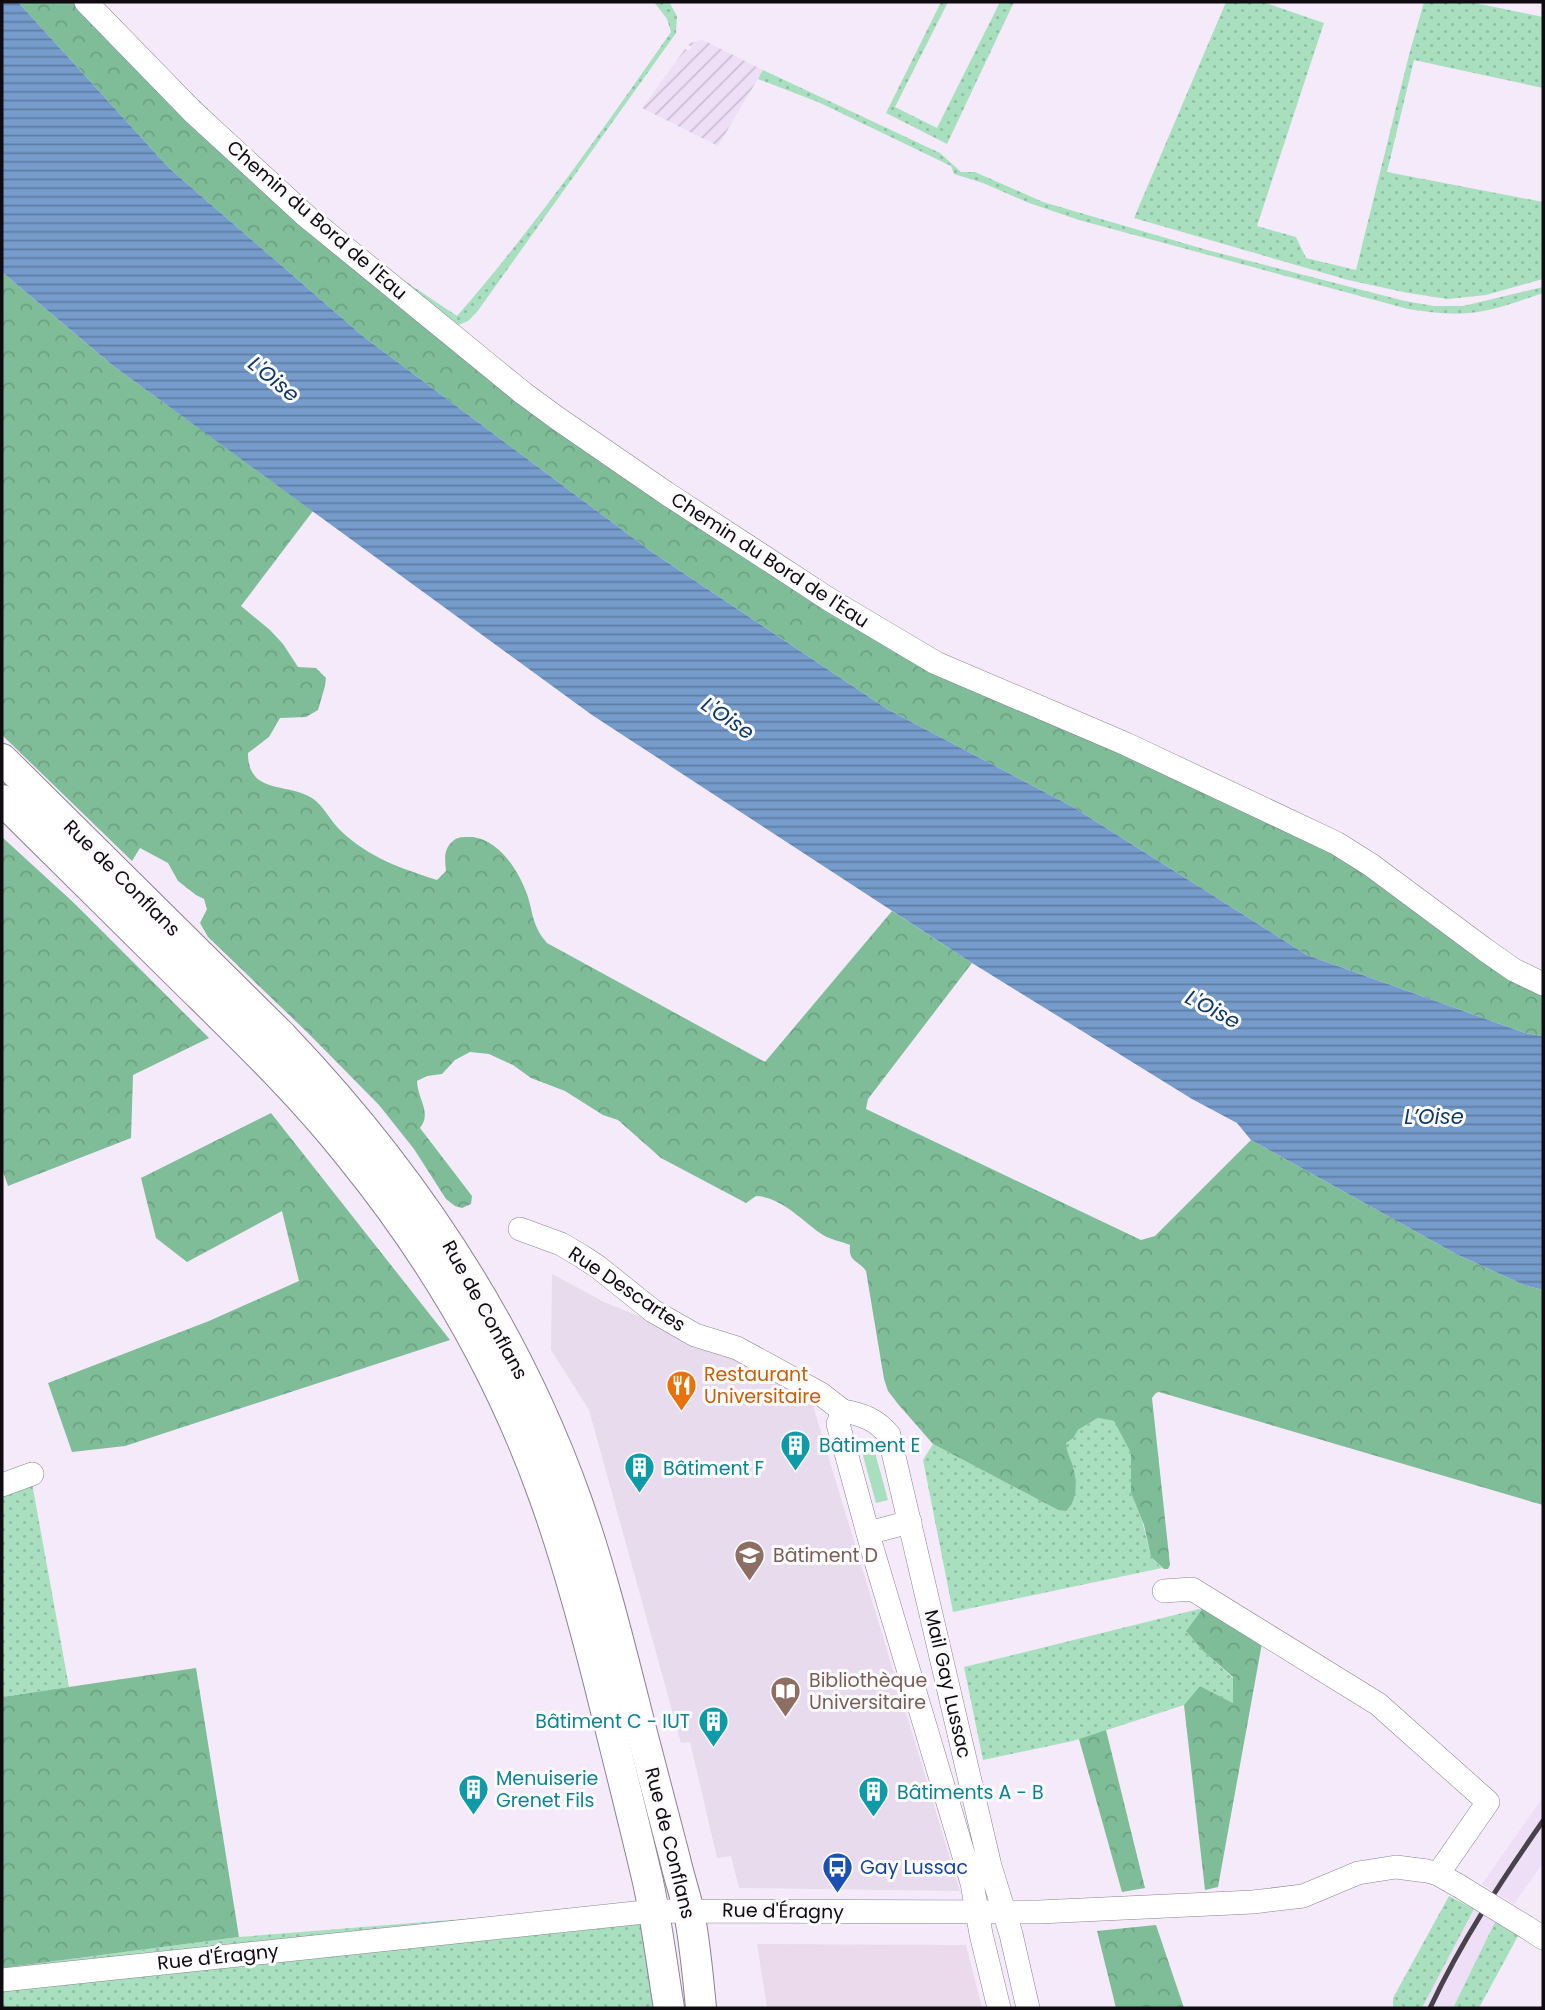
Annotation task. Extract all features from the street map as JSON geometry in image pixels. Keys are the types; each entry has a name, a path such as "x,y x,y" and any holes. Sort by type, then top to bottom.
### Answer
{"main road":[{"name":"Rue de Conflans","path":"2,759 282,1036 326,1084 388,1158 426,1210 495,1321 530,1389 575,1497 613,1621 688,1909 701,2008"},
{"name":"Rue de Conflans","path":"2,800 256,1051 309,1107 390,1208 461,1317 519,1434 543,1493 583,1616 654,1911 669,2008"}],"street":[{"name":"Chemin du Bord de l'Eau","path":"86,2 192,112 305,215 523,393 666,493 830,600 936,663 1126,744 1336,843 1371,865 1514,970 1543,984"},
{"name":"Rue Descartes","path":"520,1229 561,1244 598,1267 653,1311 695,1335 737,1348 821,1394 843,1411"},
{"name":"Mail Gay Lussac","path":"999,2008 969,1872 838,1424 843,1411 858,1413 881,1425 889,1435 990,1866 1011,1934 1028,2008"},
{"path":"2,1485 32,1474"},
{"path":"868,1533 910,1522"},
{"path":"1164,1591 1192,1588 1378,1704 1488,1802 1438,1874"},
{"name":"Rue d'Éragny","path":"2,1980 654,1911 1039,1912 1253,1902 1303,1896 1358,1873 1396,1867 1438,1874 1534,1932"}],"shaded area":[{"path":"703,40 763,70 718,146 642,108 685,49 689,51 692,47 688,45"},
{"path":"552,1274 604,1302 739,1357 810,1396 960,1891 739,1888 731,1856 717,1858 690,1742 681,1743 589,1410 551,1350"},
{"path":"1543,1797 1543,1863 1514,1904 1482,1884"},
{"path":"1474,1909 1495,1922 1453,2008 1422,2008"},
{"path":"757,1944 966,1945 982,2008 767,2008"}],"green space":[{"path":"18,2 79,2 446,341 507,395 551,428 595,449 825,602 1301,831 1543,987 1543,1036 1525,1033 1307,955 1073,807 887,709 652,552 364,337 169,168"},
{"path":"654,2 669,2 677,16 676,33 477,312 468,321 456,326 287,192 113,16 213,114 316,208 395,274 457,316 541,213 671,32 667,19"},
{"path":"941,2 948,2 895,107 937,128 1000,2 1014,2 947,144 886,113"},
{"path":"1226,2 1263,2 1324,23 1257,226 1296,237 1306,258 1356,270 1424,2 1470,2 1543,17 1543,88 1414,60 1387,172 1543,202 1543,279 1486,295 1448,299 1348,280 1134,218"},
{"path":"763,70 940,153 961,172 975,172 1043,202 1207,250 1434,306 1463,306 1543,287 1543,293 1478,312 1461,314 1408,309 1079,220 954,174 951,166 818,102 758,79"},
{"path":"2,272 112,365 313,511 241,606 270,630 298,667 316,668 326,678 325,686 318,710 306,717 280,718 269,737 248,753 254,776 271,785 312,798 341,831 362,848 398,867 437,880 446,871 446,851 455,839 473,837 492,844 507,858 519,876 536,926 547,943 765,1062 892,911 972,963 868,1099 866,1109 1141,1240 1155,1236 1251,1140 1456,1254 1524,1285 1543,1290 1543,1505 1159,1392 1152,1398 1170,1565 1168,1569 1164,1569 1151,1557 1144,1525 1131,1493 1131,1453 1114,1421 1098,1418 1078,1430 1066,1443 1076,1486 1070,1507 1066,1511 1058,1510 933,1444 888,1391 866,1271 852,1258 850,1245 823,1235 791,1211 765,1197 756,1196 746,1203 661,1158 618,1120 603,1115 565,1091 531,1078 513,1065 489,1054 470,1052 455,1060 442,1074 427,1076 417,1081 425,1111 420,1128 472,1196 471,1204 462,1208 446,1199 414,1149 379,1105 208,937 200,923 207,909 204,899 178,881 168,863 140,848 132,861 2,735"},
{"path":"2,837 74,903 209,1038 133,1075 131,1138 8,1186 2,1169"},
{"path":"271,1113 450,1340 125,1446 72,1452 48,1383 209,1321 299,1281 282,1211 187,1262 156,1238 141,1178"},
{"path":"1098,1418 1114,1421 1132,1453 1131,1493 1142,1520 1151,1557 1162,1568 953,1612 923,1460 933,1444 1058,1510 1075,1492 1074,1468 1067,1455 1065,1443 1078,1430"},
{"path":"874,1449 888,1500 876,1503 862,1452"},
{"path":"32,1483 69,1687 2,1697 2,1492"},
{"path":"1203,1608 1186,1631 1203,1651 1233,1678 1233,1703 1200,1686 1184,1705 1073,1741 983,1760 964,1667"},
{"path":"1203,1608 1262,1643 1218,1887 1205,1890 1184,1705 1200,1686 1233,1703 1233,1677 1203,1651 1186,1631"},
{"path":"196,1668 239,1937 2,1968 2,1697"},
{"path":"1106,1730 1145,1888 1122,1892 1079,1739"},
{"path":"1449,1896 1474,1909 1422,2008 1393,2008 1393,1998"},
{"path":"632,1908 687,2008 2,2008 2,1968 239,1937"},
{"path":"1495,1922 1518,1936 1479,2008 1453,2008"},
{"path":"1156,1925 1184,2008 1116,2008 1097,1931"}],"water":[{"name":"L’Oise","path":"2,2 18,2 169,168 364,337 652,552 887,709 1073,807 1307,955 1525,1033 1543,1036 1543,1290 1524,1285 1456,1254 1251,1140 1237,1123 1192,1099 972,963 592,715 112,365 2,272"}],"railway":[{"path":"1430,2008 1482,1912 1543,1821"}],"place":[{"name":"Restaurant Universitaire","path":"681,1412"},
{"name":"Bâtiment E","path":"796,1472"},
{"name":"Bâtiment F","path":"640,1495"},
{"name":"Bâtiment D","path":"750,1582"},
{"name":"Bibliothèque Universitaire","path":"786,1718"},
{"name":"Bâtiment C - IUT","path":"713,1748"},
{"name":"Menuiserie Grenet Fils","path":"473,1816"},
{"name":"Bâtiments A - B","path":"874,1819"},
{"name":"Gay Lussac","path":"837,1894"}],"water label":[{"name":"L'Oise","path":"274,379"},
{"name":"L'Oise","path":"728,718"},
{"name":"L'Oise","path":"1213,1009"}]}
